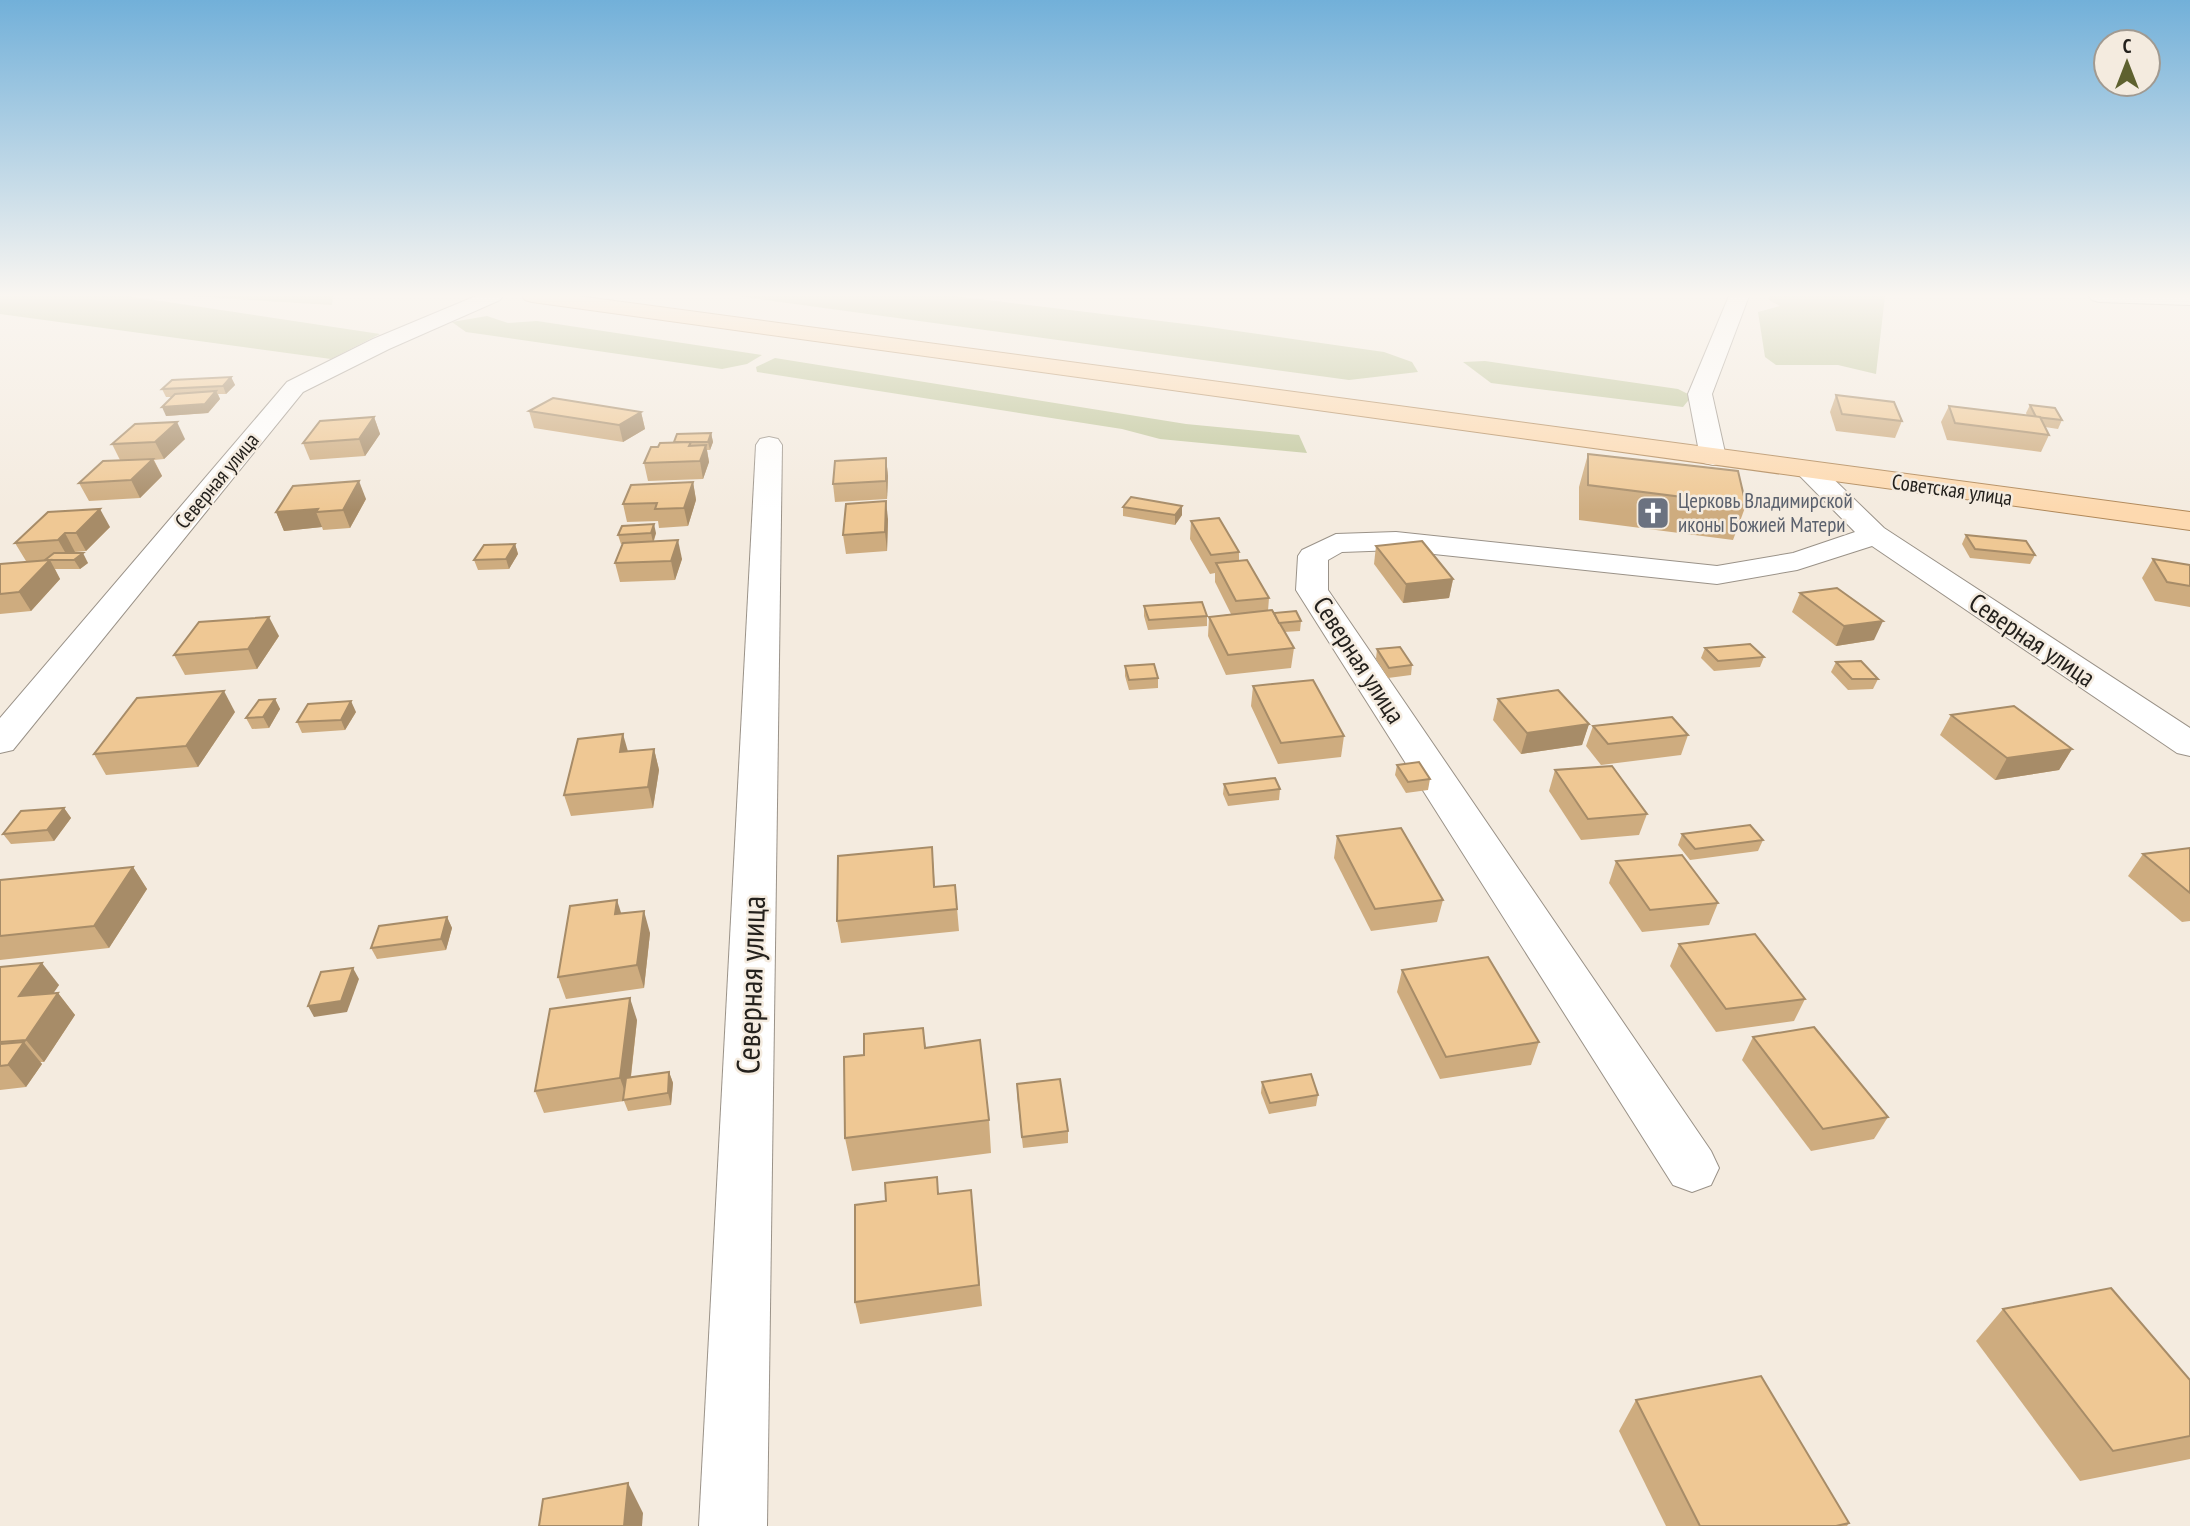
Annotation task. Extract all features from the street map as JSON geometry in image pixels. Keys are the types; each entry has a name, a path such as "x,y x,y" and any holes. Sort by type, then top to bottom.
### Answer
{"main road":[{"name":"Советская улица","path":"1054,367 2190,522"}],"street":[{"name":"Северная улица","path":"0,742 295,387 335,367"},
{"path":"1711,367 1700,394 1713,457"},
{"name":"Северная улица","path":"733,1526 769,445"},
{"name":"Северная улица","path":"1808,470 1874,534 2190,746"},
{"name":"Северная улица","path":"1692,1168 1312,590 1312,556 1336,543 1396,541 1717,575 1768,569 1833,553 1874,534"}],"green space":[{"path":"756,367 832,367 1186,424 1299,435 1307,453 1160,439 1122,429 757,372"},
{"path":"1256,367 1415,367 1418,372 1349,380"},
{"path":"1470,367 1528,367 1678,389 1692,396 1683,407 1491,383"},
{"path":"1847,367 1877,367 1876,374"}],"building":[{"path":"231,377 223,386 162,389 172,380"},
{"path":"216,391 205,404 162,407 175,394"},
{"path":"1836,395 1894,402 1902,421 1842,414"},
{"path":"553,398 641,412 619,425 529,411"},
{"path":"2030,405 2055,408 2062,420 2036,417"},
{"path":"1949,406 2040,417 2049,435 1955,423"},
{"path":"374,417 359,439 303,443 320,421"},
{"path":"177,422 155,442 112,444 135,424"},
{"path":"711,433 708,442 674,442 677,434"},
{"path":"691,442 689,446 706,445 700,461 644,463 651,447 658,447 660,443"},
{"path":"1588,454 1738,471 1746,505 1588,485"},
{"path":"886,458 886,481 833,484 835,461"},
{"path":"153,459 131,480 79,483 103,461"},
{"path":"359,481 343,510 276,512 293,486"},
{"path":"693,482 684,508 655,509 657,503 623,504 631,485"},
{"path":"1131,497 1182,506 1175,515 1123,507"},
{"path":"886,501 885,532 843,535 846,504"},
{"path":"100,509 76,533 65,533 58,540 15,543 48,512"},
{"path":"1219,518 1239,552 1211,555 1191,521"},
{"path":"654,524 651,533 618,535 622,526"},
{"path":"1966,535 2026,541 2035,555 1975,549"},
{"path":"678,540 671,561 615,563 623,543"},
{"path":"1422,541 1453,579 1406,584 1376,546"},
{"path":"515,544 506,559 474,560 484,545"},
{"path":"54,553 83,553 74,560 45,560"},
{"path":"2153,559 2190,565 2190,586 2167,582"},
{"path":"50,560 19,592 0,594 0,564"},
{"path":"1247,560 1269,598 1236,601 1216,563"},
{"path":"1837,588 1883,621 1844,626 1800,593"},
{"path":"1202,602 1207,616 1149,620 1144,606"},
{"path":"1272,610 1294,648 1228,655 1209,617"},
{"path":"1296,611 1301,621 1279,623 1274,613"},
{"path":"269,617 248,649 174,655 199,622"},
{"path":"1750,644 1764,657 1718,661 1705,648"},
{"path":"1400,647 1412,665 1389,668 1377,649"},
{"path":"1861,661 1878,679 1852,679 1836,662"},
{"path":"1154,664 1158,678 1129,680 1125,666"},
{"path":"1313,680 1344,736 1281,743 1253,686"},
{"path":"1558,690 1589,724 1527,733 1498,699"},
{"path":"224,691 186,746 94,754 137,698"},
{"path":"275,699 263,717 246,718 259,700"},
{"path":"351,701 341,720 297,722 308,704"},
{"path":"2014,706 2072,749 2007,758 1951,715"},
{"path":"1672,717 1688,735 1608,744 1593,726"},
{"path":"623,734 620,752 654,749 648,787 564,795 578,739"},
{"path":"1419,762 1430,779 1408,782 1397,765"},
{"path":"1612,766 1647,814 1588,819 1555,770"},
{"path":"1275,778 1280,789 1229,795 1224,784"},
{"path":"64,808 47,830 3,834 21,811"},
{"path":"1750,825 1763,840 1695,849 1682,834"},
{"path":"1401,828 1443,900 1375,909 1337,836"},
{"path":"932,847 934,887 955,885 957,909 837,921 838,856"},
{"path":"2190,848 2190,893 2143,854"},
{"path":"1682,855 1718,903 1650,910 1616,861"},
{"path":"133,867 94,926 0,936 0,880"},
{"path":"617,900 615,914 644,911 637,965 558,977 570,906"},
{"path":"447,917 441,939 371,948 379,926"},
{"path":"1755,934 1805,999 1726,1009 1679,944"},
{"path":"1488,957 1539,1042 1446,1057 1402,970"},
{"path":"42,963 19,996 58,993 26,1040 0,1042 0,967"},
{"path":"353,968 341,1001 308,1006 321,972"},
{"path":"630,998 620,1078 535,1091 550,1009"},
{"path":"1814,1027 1888,1117 1823,1129 1753,1037"},
{"path":"923,1028 925,1048 980,1040 989,1120 845,1138 844,1057 864,1055 864,1034"},
{"path":"24,1042 8,1065 0,1066 0,1044"},
{"path":"669,1072 668,1093 623,1100 626,1078"},
{"path":"1311,1074 1318,1095 1270,1103 1262,1082"},
{"path":"1060,1079 1068,1131 1022,1137 1017,1084"},
{"path":"937,1177 938,1194 971,1190 979,1285 855,1302 855,1205 886,1201 885,1183"},
{"path":"2111,1288 2190,1380 2190,1436 2113,1451 2003,1309"},
{"path":"1761,1376 1849,1523 1836,1526 1700,1526 1636,1400"},
{"path":"628,1483 624,1526 539,1526 543,1499"}],"place":[{"name":"Церковь Владимирской иконы Божией Матери","path":"1653,513"}]}
